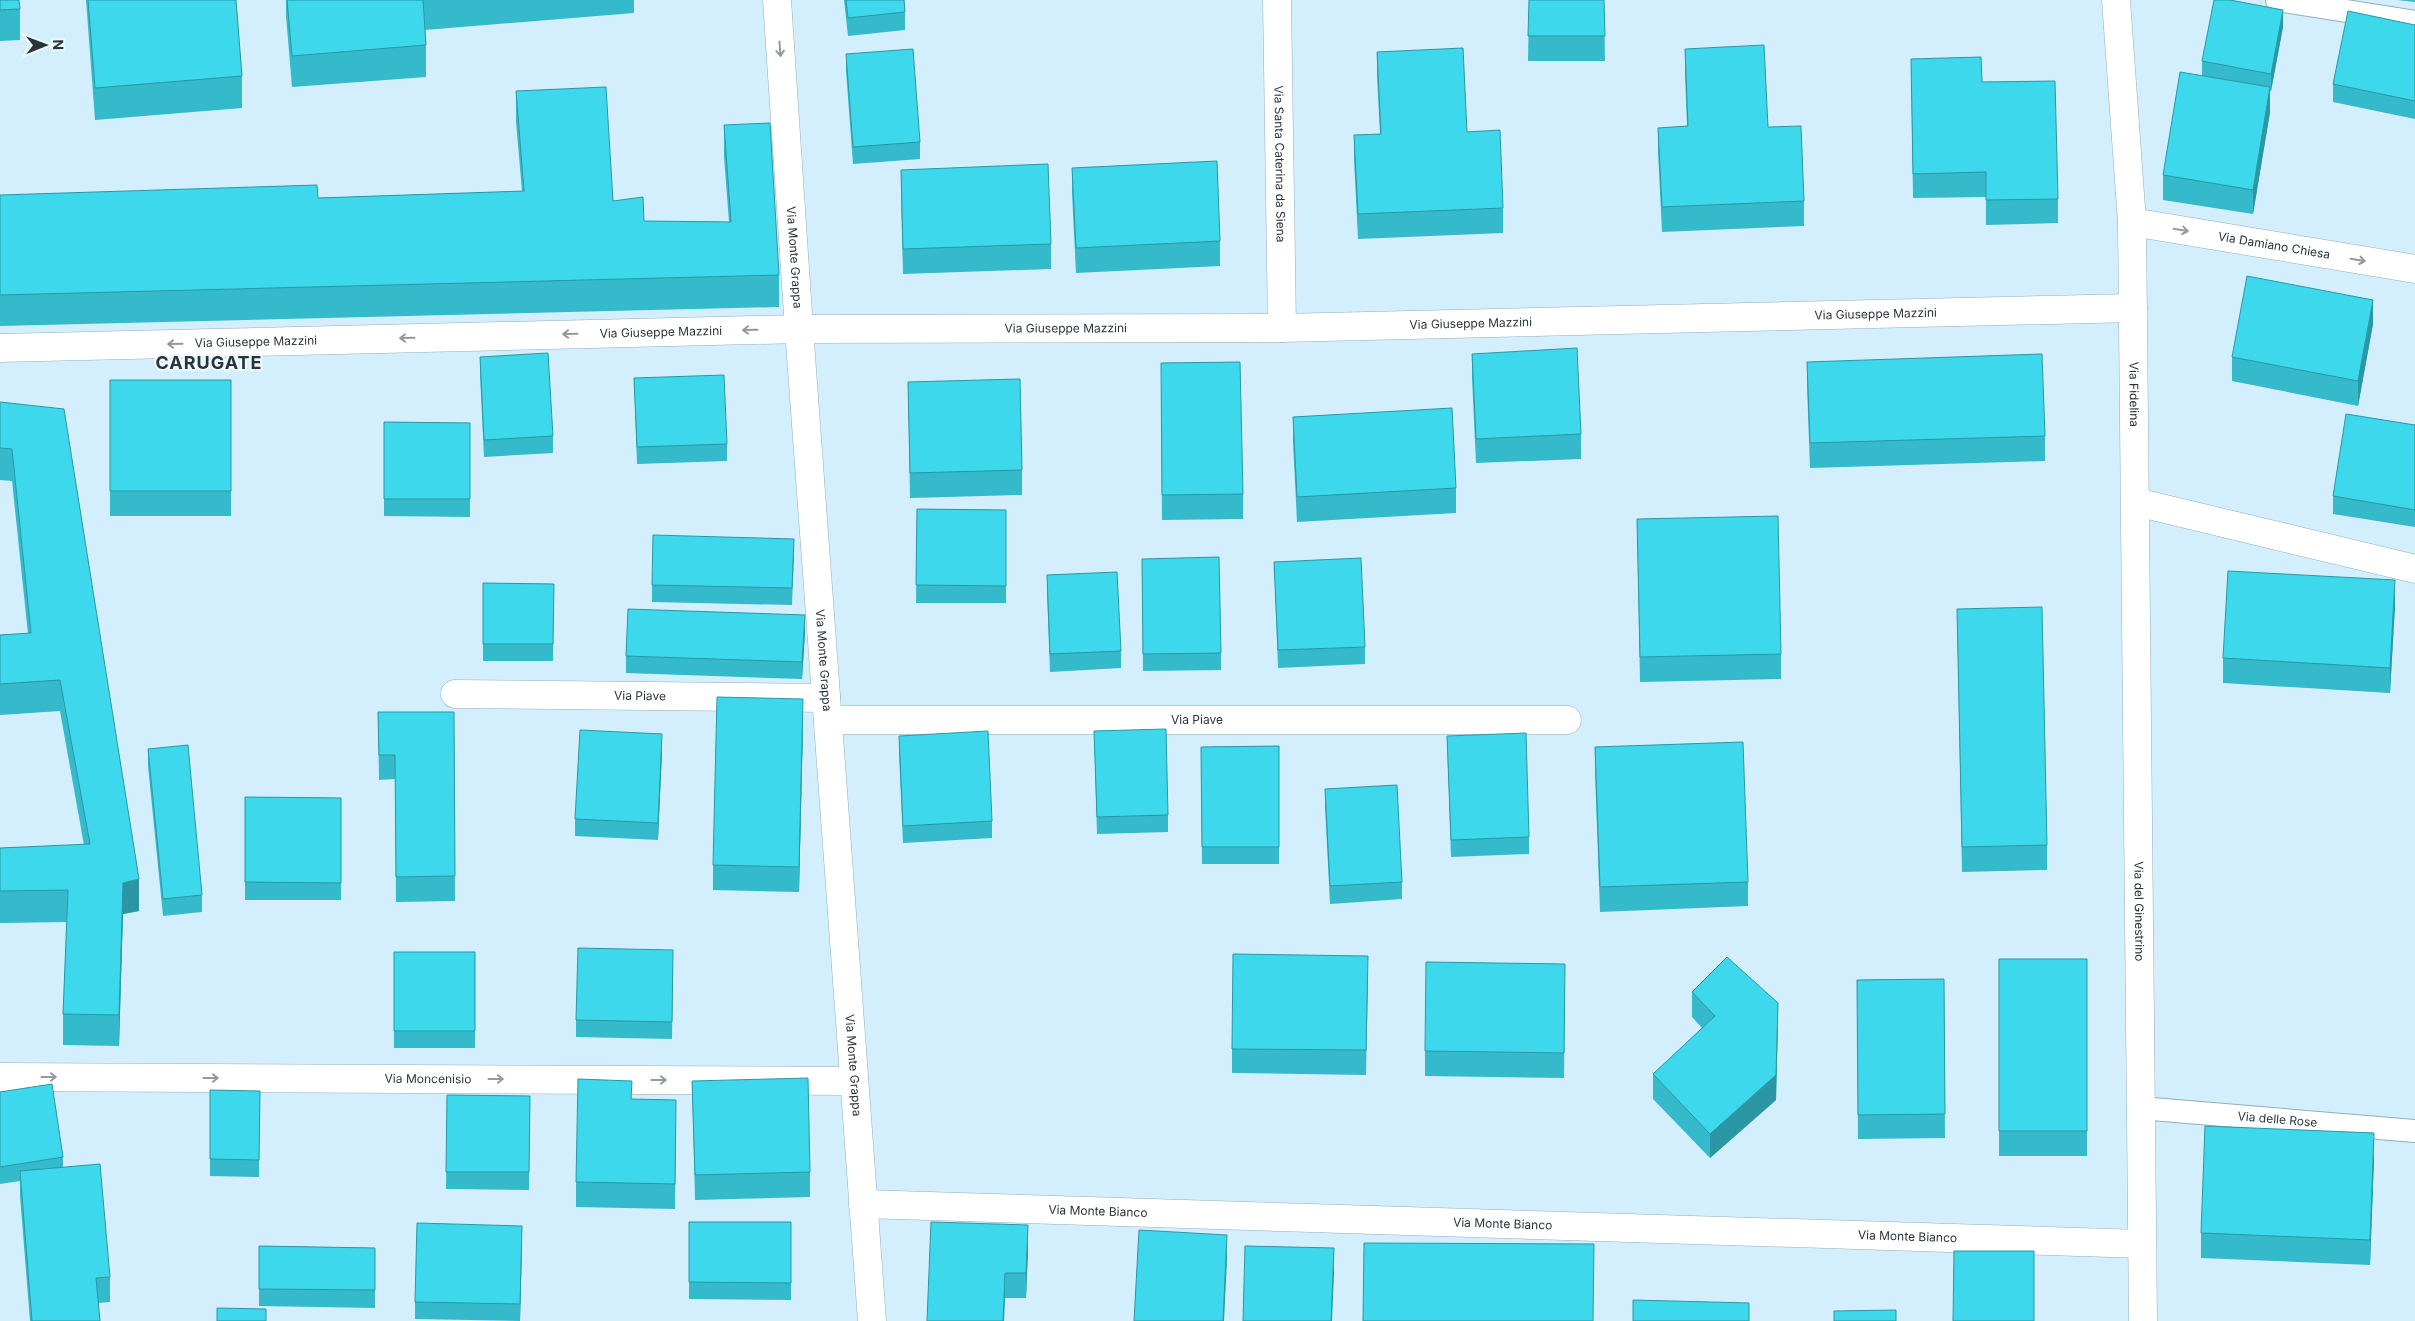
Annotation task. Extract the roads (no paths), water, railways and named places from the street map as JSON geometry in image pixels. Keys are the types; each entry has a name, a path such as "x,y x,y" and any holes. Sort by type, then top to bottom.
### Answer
{"street":[{"name":"Via Monte Grappa","path":"777,0 798,328 872,1321"},
{"name":"Via Santa Caterina da Siena","path":"1277,0 1282,328"},
{"name":"Via Fidelina","path":"2116,0 2132,222 2136,502"},
{"name":"Via Damiano Chiesa","path":"2132,222 2415,269"},
{"name":"Via Giuseppe Mazzini","path":"0,348 798,328 1282,328 2133,308"},
{"path":"2136,502 2415,569"},
{"name":"Via del Ginestrino","path":"2136,502 2143,1321"},
{"name":"Via Piave","path":"455,694 827,709 1567,720"},
{"name":"Via Moncenisio","path":"0,1077 854,1081"},
{"name":"Via Monte Bianco","path":"863,1204 2142,1244"}],"lane":[{"path":"2277,0 2415,22"},
{"name":"Via delle Rose","path":"2140,1108 2415,1131"}],"district":[{"name":"CARUGATE","path":"209,363"}]}
